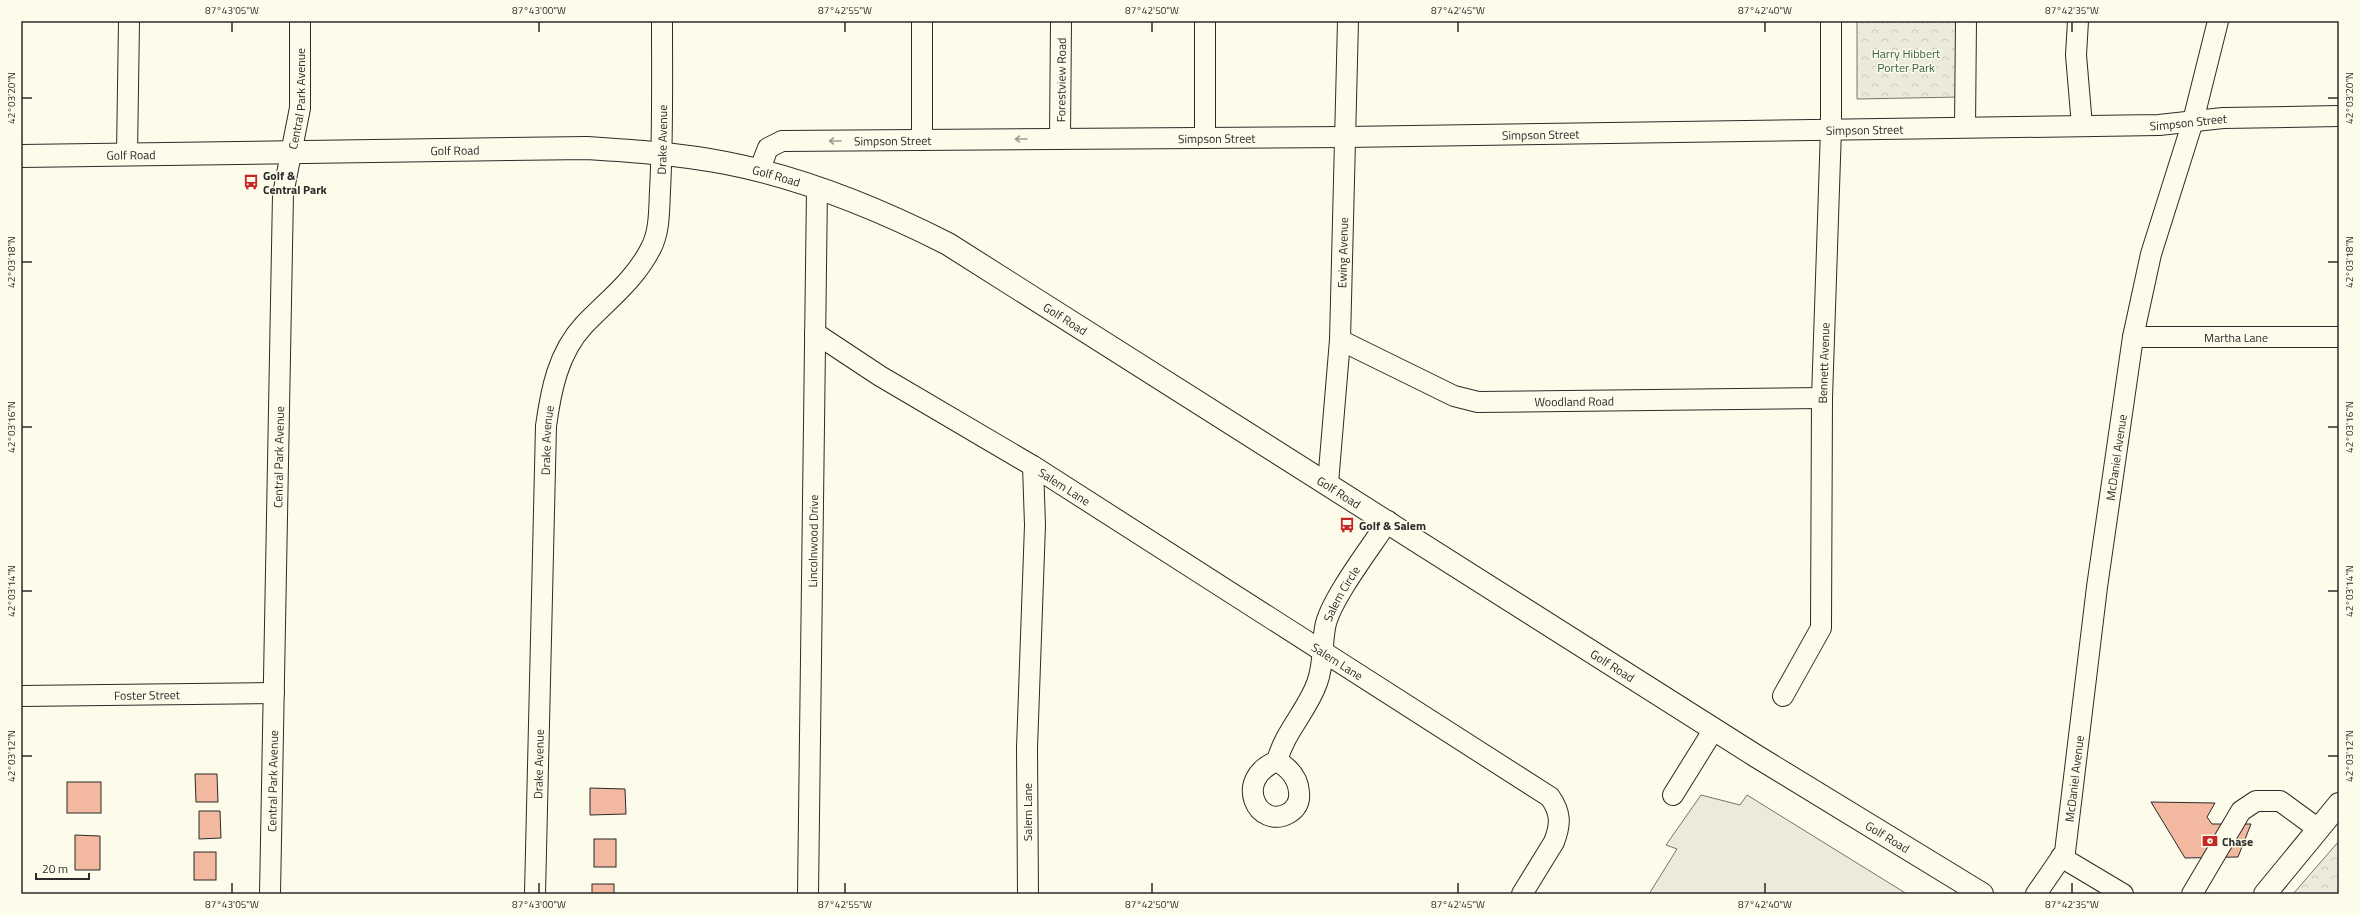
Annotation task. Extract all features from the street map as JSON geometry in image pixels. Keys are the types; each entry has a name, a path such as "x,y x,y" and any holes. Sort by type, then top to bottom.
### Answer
{"main road":[{"name":"Golf Road","path":"21,156 587,148 662,153 759,171 817,189 910,225 948,244 1388,521 1714,730 1982,894"},
{"path":"2265,894 2317,828 2339,804"}],"street":[{"path":"127,154 129,21"},
{"name":"Central Park Avenue","path":"270,894 283,194 300,108 300,21"},
{"name":"Drake Avenue","path":"535,894 546,426 550,398 556,371 569,346 583,326 630,280 652,246 658,221 662,153 662,21"},
{"path":"922,21 922,140"},
{"name":"Forestview Road","path":"1060,139 1061,21"},
{"path":"1205,21 1205,138"},
{"name":"Ewing Avenue","path":"1328,483 1340,340 1348,21"},
{"name":"Bennett Avenue","path":"1783,696 1821,628 1822,398 1831,129 1831,21"},
{"path":"1965,127 1966,21"},
{"path":"2078,21 2076,55 2082,126"},
{"name":"McDaniel Avenue","path":"2036,894 2065,852 2097,587 2133,337 2151,254 2193,121 2218,21"},
{"name":"Simpson Street","path":"759,171 768,148 782,141 1346,137 2159,125 2223,118 2339,116"},
{"name":"Lincolnwood Drive","path":"808,894 817,189"},
{"name":"Salem Lane","path":"815,333 880,376 1033,466 1550,797 1559,814 1560,822 1558,833 1522,894"},
{"name":"Martha Lane","path":"2133,337 2339,337"},
{"name":"Woodland Road","path":"1340,340 1454,396 1478,402 1822,398"},
{"name":"Salem Lane","path":"1028,894 1027,748 1035,525 1033,466"},
{"name":"Salem Circle","path":"1278,761 1284,740 1312,696 1322,669 1324,635 1331,609 1388,521"},
{"name":"Foster Street","path":"21,696 274,693"},
{"path":"1673,795 1714,730"},
{"path":"2192,894 2241,811 2256,801 2280,800 2317,828"},
{"path":"2062,857 2123,894"}],"green space":[{"name":"Harry Hibbert Porter Park","path":"1857,21 1961,21 1960,97 1857,99"},
{"path":"2339,841 2339,894 2293,894"}],"shaded area":[{"path":"1701,795 1740,805 1747,795 1907,894 1649,894 1677,849 1666,845"}],"building":[{"path":"195,774 217,774 218,802 196,802"},
{"path":"67,782 101,782 101,813 67,813"},
{"path":"590,788 625,789 626,814 590,815"},
{"name":"Chase","path":"2151,802 2215,803 2207,817 2212,824 2251,824 2238,857 2185,858"},
{"path":"199,811 220,811 221,838 199,839"},
{"path":"75,835 100,836 100,870 75,870"},
{"path":"594,839 616,839 616,867 594,867"},
{"path":"194,852 216,852 216,880 194,880"},
{"path":"592,884 614,884 614,894 592,894"}],"place":[{"name":"Golf & Central Park","path":"251,182"},
{"name":"Golf & Salem","path":"1347,525"},
{"name":"Chase","path":"2210,841"}]}
